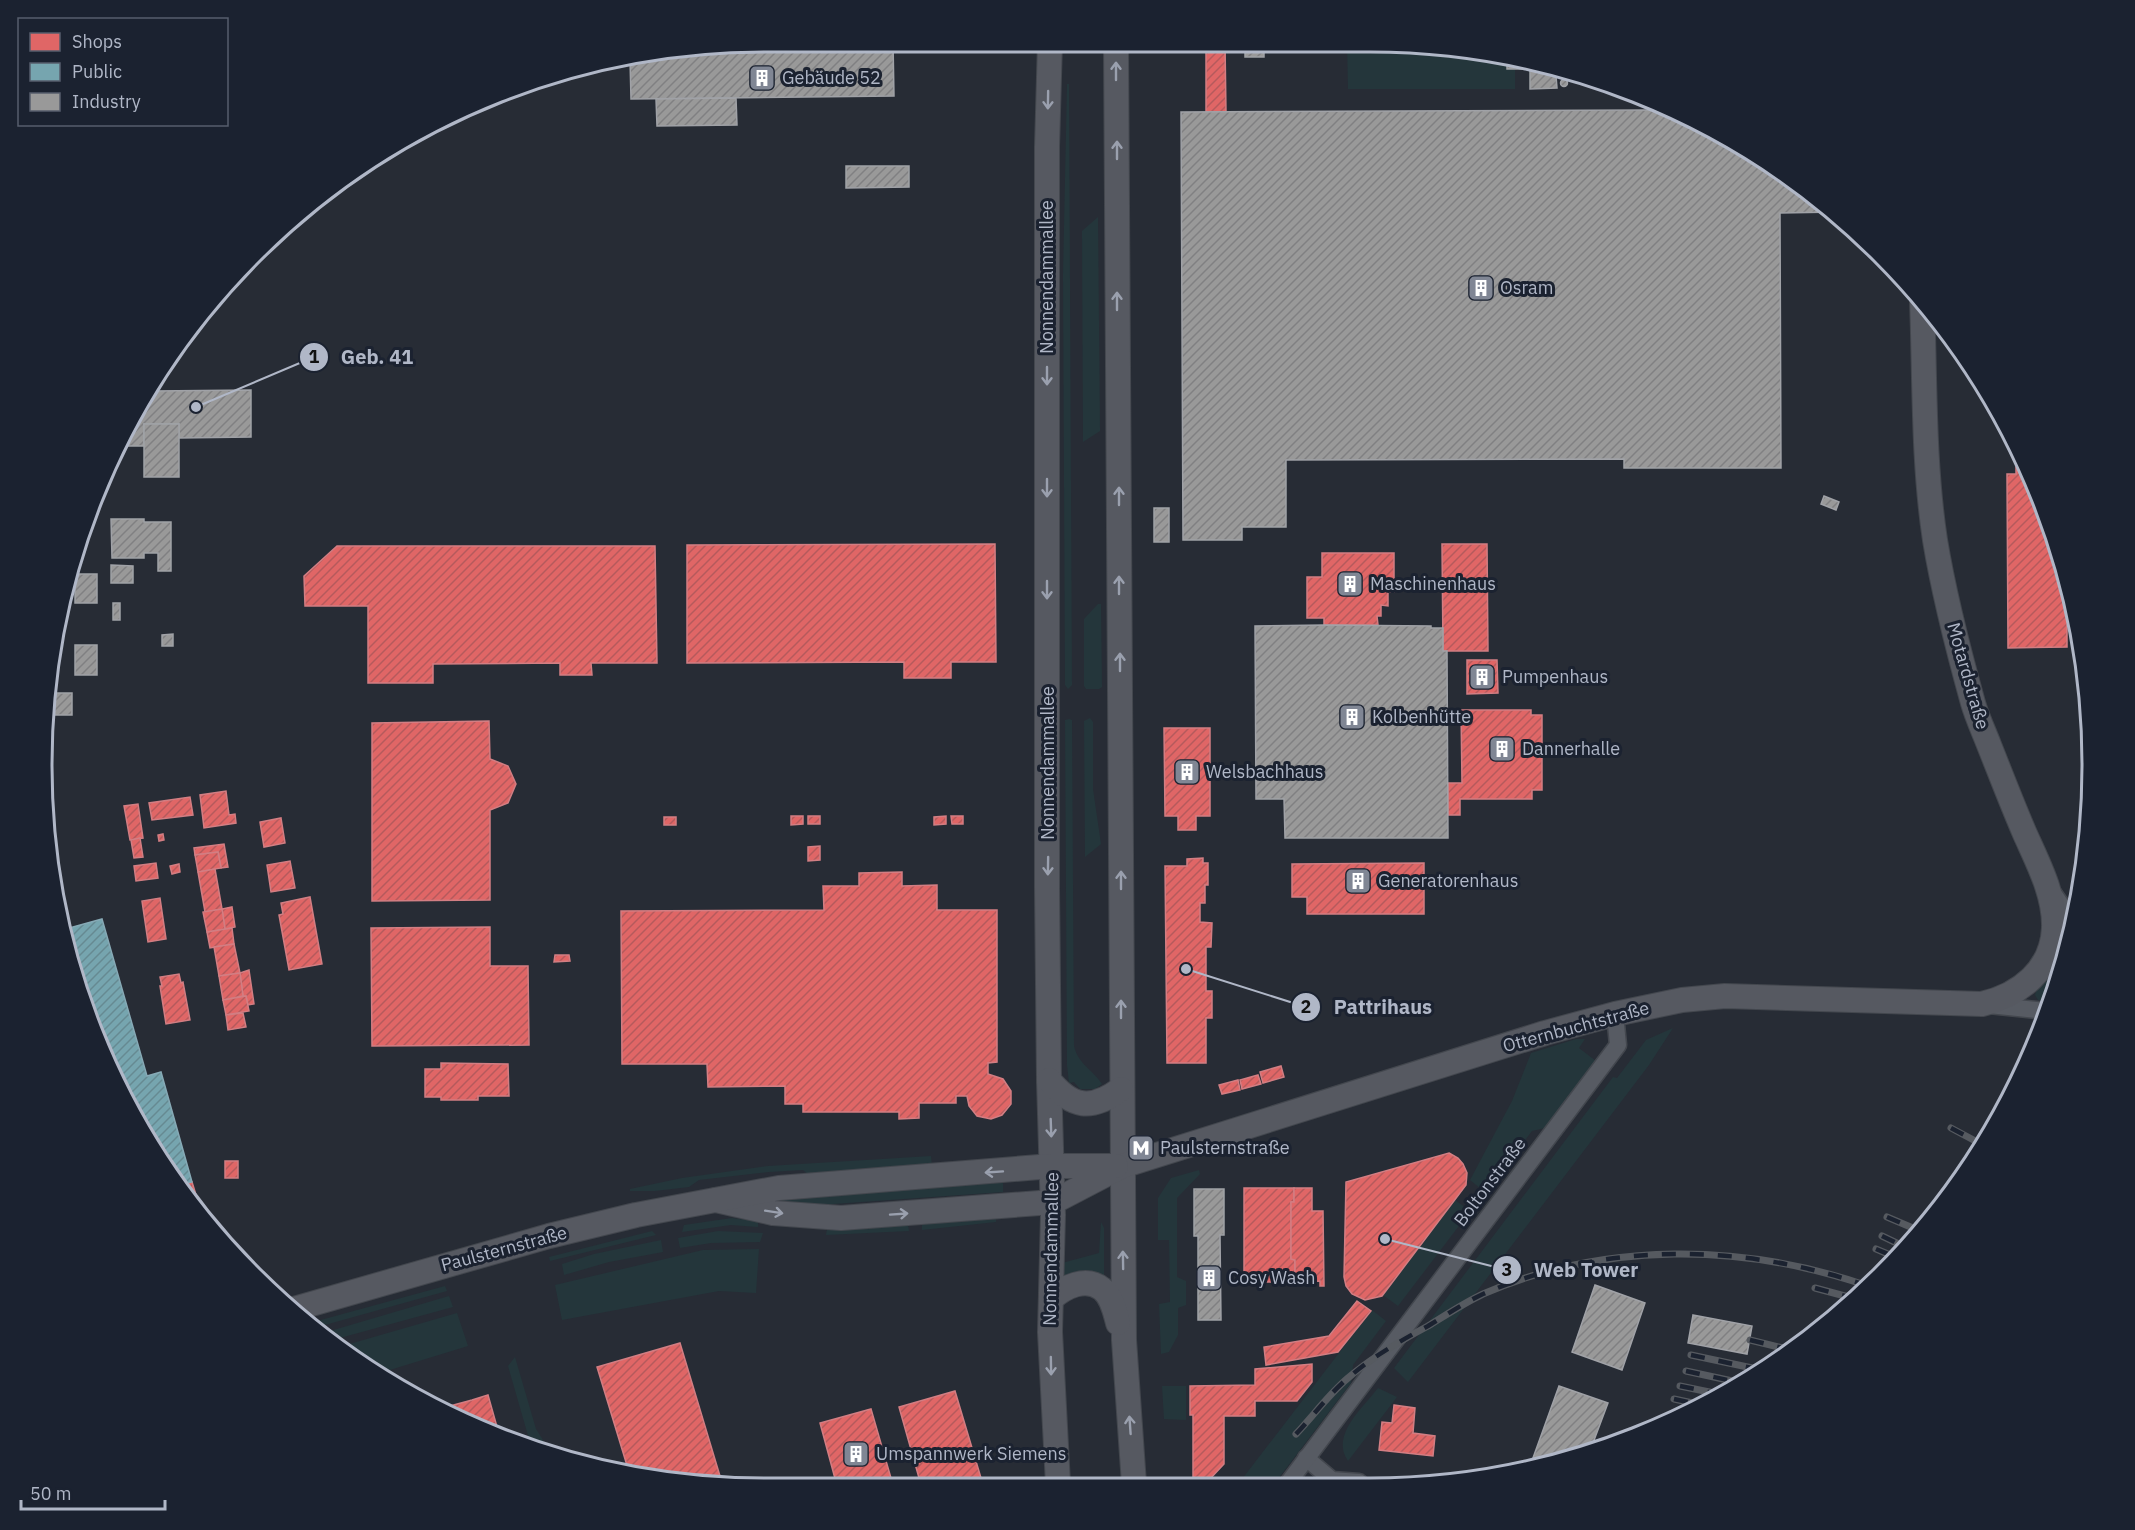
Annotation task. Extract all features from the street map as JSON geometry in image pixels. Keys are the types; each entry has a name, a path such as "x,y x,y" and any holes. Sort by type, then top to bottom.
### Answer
{"main road":[{"name":"Nonnendammallee","path":"1050,53 1047,147 1049,1080 1053,1202 1051,1376 1058,1478"},
{"path":"1116,53 1124,1340 1134,1478"},
{"name":"Motardstraße","path":"1923,316 1928,471 1935,539 1955,633 1974,707 2009,797 2047,884 2054,914 2054,931 2045,960 2033,977 2019,990 2002,999 1982,1004"},
{"name":"Otternbuchtstraße","path":"1122,1166 1545,1033 1615,1014 1682,1000 1725,996 1982,1004"},
{"path":"1049,1080 1060,1093 1073,1102 1088,1104 1106,1100 1121,1089"},
{"name":"Paulsternstraße","path":"302,1307 549,1236 636,1215 779,1188 1052,1166 1122,1166"},
{"name":"Paulsternstraße","path":"716,1200 774,1213 841,1218 1053,1202 1122,1166"},
{"path":"1051,1299 1060,1290 1074,1284 1089,1284 1102,1289 1113,1307 1124,1340"}],"street":[{"path":"2047,884 2067,913"},
{"name":"Otternbuchtstraße","path":"1982,1004 2039,1010"},
{"name":"Boltonstraße","path":"1292,1478 1618,1045 1615,1014"},
{"path":"1306,1458 1330,1478"}],"shaded area":[{"path":"1347,53 1417,54 1515,67 1515,89 1348,89"},
{"path":"1067,84 1069,84 1072,685 1068,689 1065,685 1063,275"},
{"path":"1098,217 1100,431 1083,442 1082,231"},
{"path":"1098,604 1101,604 1102,687 1086,689 1084,686 1084,619"},
{"path":"1090,718 1093,722 1093,789 1101,844 1085,857 1084,721"},
{"path":"1065,720 1072,720 1074,1046 1082,1062 1102,1084 1095,1089 1080,1089 1074,1082 1069,1083 1067,1065"},
{"path":"2052,971 2042,1001 2038,1000 2036,992"},
{"path":"1673,1028 1649,1065 1408,1382 1394,1368 1613,1077 1617,1078 1646,1040"},
{"path":"1576,1039 1585,1039 1579,1048 1596,1061 1545,1128 1532,1131 1487,1190 1481,1189 1470,1180 1512,1101 1531,1053"},
{"path":"931,1156 932,1167 810,1176 803,1170 769,1172 699,1180 689,1187 630,1191 630,1189 682,1178 768,1166"},
{"path":"1199,1170 1200,1174 1177,1198 1177,1277 1186,1281 1186,1305 1178,1308 1178,1335 1169,1352 1161,1354 1159,1304 1170,1302 1169,1240 1158,1240 1158,1198 1171,1178"},
{"path":"1003,1182 1003,1192 819,1205 781,1201 782,1199"},
{"path":"1455,1200 1466,1208 1468,1214 1398,1306 1383,1295"},
{"path":"732,1218 758,1221 758,1227 731,1225 682,1232 684,1225"},
{"path":"996,1219 996,1222 922,1230 922,1224"},
{"path":"1101,1222 1104,1228 1104,1276 1062,1277 1062,1263 1099,1253"},
{"path":"908,1225 909,1231 826,1235 827,1229"},
{"path":"652,1231 656,1235 550,1261 549,1257"},
{"path":"718,1231 763,1233 760,1242 711,1243 680,1248 678,1238"},
{"path":"661,1240 663,1252 609,1262 564,1275 562,1264 594,1254"},
{"path":"759,1249 756,1293 719,1291 562,1320 555,1285 703,1250"},
{"path":"445,1286 447,1291 325,1325 319,1320"},
{"path":"449,1296 453,1307 342,1338 332,1331"},
{"path":"1372,1310 1386,1321 1353,1365 1351,1383 1279,1478 1243,1478"},
{"path":"457,1313 468,1346 390,1370 350,1344"},
{"path":"515,1357 536,1429 544,1442 528,1437 508,1366"},
{"path":"1162,1386 1186,1386 1186,1420 1164,1419"},
{"path":"1378,1388 1397,1397 1348,1461 1343,1441 1346,1432 1357,1413"}],"building: Shops":[{"path":"1206,53 1225,53 1226,112 1206,112"},
{"path":"2017,467 2045,536 2069,625 2067,647 2008,648 2007,474 2016,474"},
{"path":"995,544 996,662 951,662 951,678 904,678 904,662 687,663 687,545"},
{"path":"1442,544 1487,544 1488,651 1443,651"},
{"path":"337,546 655,546 657,663 591,663 592,675 560,675 560,663 433,664 433,683 368,683 368,606 305,606 304,576"},
{"name":"Maschinenhaus","path":"1322,553 1394,553 1394,592 1388,592 1388,606 1381,605 1381,616 1377,616 1378,625 1324,625 1324,618 1307,618 1307,577 1322,577"},
{"name":"Pumpenhaus","path":"1467,660 1497,660 1498,693 1467,694"},
{"name":"Dannerhalle","path":"1461,710 1531,710 1531,715 1542,715 1542,790 1532,790 1532,799 1460,799 1460,815 1448,815 1448,783 1462,783"},
{"path":"489,721 490,759 508,766 516,784 508,803 490,810 490,900 372,901 372,723"},
{"name":"Welsbachhaus","path":"1164,728 1210,728 1210,816 1196,816 1196,830 1178,830 1178,816 1165,816"},
{"path":"226,791 229,815 235,814 236,823 204,828 200,795"},
{"path":"190,797 193,815 152,820 149,803"},
{"path":"138,804 143,838 130,840 124,806"},
{"path":"791,816 803,816 803,824 791,825"},
{"path":"808,816 820,816 820,824 808,824"},
{"path":"946,816 946,824 934,825 934,817"},
{"path":"951,816 963,816 963,824 952,824"},
{"path":"664,817 676,817 676,825 664,825"},
{"path":"281,818 285,843 264,847 260,822"},
{"path":"163,834 164,840 159,841 158,835"},
{"path":"140,838 143,857 134,858 131,840"},
{"path":"224,844 228,867 221,868 218,852 195,855 194,848"},
{"path":"820,846 820,860 808,861 808,847"},
{"path":"218,852 221,868 198,872 195,855"},
{"path":"1203,858 1203,863 1208,863 1208,885 1205,885 1205,903 1200,903 1200,922 1212,923 1211,947 1206,947 1206,991 1212,991 1212,1018 1206,1018 1206,1063 1167,1063 1165,866 1187,866 1187,859"},
{"path":"290,861 295,888 271,892 267,865"},
{"path":"156,863 158,878 136,881 134,866"},
{"name":"Generatorenhaus","path":"1424,863 1424,914 1307,914 1307,897 1292,897 1292,864"},
{"path":"179,864 180,872 172,874 170,866"},
{"path":"215,869 222,909 205,912 198,872"},
{"path":"902,872 902,886 937,885 937,910 997,910 997,1062 988,1063 988,1074 1003,1079 1011,1091 1011,1104 1002,1115 991,1119 977,1116 969,1106 967,1096 956,1096 956,1103 919,1103 919,1118 899,1119 899,1112 803,1112 803,1104 785,1104 785,1086 708,1087 707,1064 622,1064 621,911 824,910 823,886 859,886 859,873"},
{"path":"310,897 322,964 289,970 279,915 283,914 281,903"},
{"path":"160,898 166,939 148,942 142,901"},
{"path":"232,907 235,927 225,929 222,909"},
{"path":"222,909 225,929 207,932 203,912"},
{"path":"490,927 490,966 528,966 529,1045 372,1046 371,928"},
{"path":"232,928 234,944 210,948 207,932"},
{"path":"234,944 240,973 219,976 214,947"},
{"path":"555,955 569,955 570,961 554,962"},
{"path":"249,970 254,1004 248,1005 246,996 243,996 240,973"},
{"path":"240,973 243,996 223,1000 219,976"},
{"path":"179,974 181,983 183,982 190,1020 166,1024 160,977"},
{"path":"246,996 249,1011 226,1015 223,1000"},
{"path":"243,1013 246,1027 228,1030 226,1015"},
{"path":"441,1063 508,1064 509,1096 478,1096 478,1100 441,1100 441,1097 425,1097 425,1069 441,1069"},
{"path":"1281,1066 1284,1077 1263,1083 1260,1072"},
{"path":"1258,1075 1261,1084 1242,1089 1240,1080"},
{"path":"1238,1080 1240,1090 1222,1094 1219,1085"},
{"path":"1449,1153 1463,1164 1467,1173 1466,1185 1382,1296 1365,1300 1352,1294 1346,1286 1344,1277 1346,1182"},
{"path":"225,1161 238,1161 238,1178 225,1178"},
{"path":"1244,1188 1294,1188 1294,1202 1291,1202 1291,1259 1295,1260 1295,1282 1244,1282"},
{"path":"1294,1188 1312,1188 1312,1211 1323,1211 1324,1286 1320,1286 1320,1281 1295,1282 1295,1260 1291,1259 1291,1202 1294,1202"},
{"path":"1357,1301 1371,1311 1338,1352 1266,1365 1264,1347 1329,1336"},
{"path":"680,1343 720,1476 627,1464 597,1367"},
{"path":"1312,1364 1312,1382 1297,1401 1255,1401 1255,1416 1224,1416 1224,1464 1211,1478 1193,1478 1193,1415 1190,1415 1190,1386 1255,1385 1255,1369"},
{"path":"955,1391 981,1478 919,1478 899,1407"},
{"path":"488,1395 496,1425 453,1405"},
{"path":"1394,1405 1415,1408 1413,1433 1435,1436 1433,1456 1379,1450 1382,1422 1392,1423"},
{"name":"Umspannwerk Siemens","path":"871,1409 891,1478 835,1478 820,1423"}],"building: Public":[{"path":"102,919 147,1076 161,1072 192,1182 188,1183 173,1161 126,1080 90,994 72,927"}],"building: Industry":[{"name":"Gebäude 52","path":"893,53 894,96 631,99 630,65 718,54"},
{"path":"1245,53 1264,53 1264,57 1245,57"},
{"path":"1507,66 1521,69 1507,69"},
{"path":"1530,71 1556,78 1557,88 1530,89"},
{"path":"1561,80 1567,81 1567,86 1561,86"},
{"path":"736,98 737,125 657,126 656,99"},
{"name":"Osram","path":"1650,110 1726,148 1766,173 1819,212 1780,213 1781,468 1624,468 1624,459 1286,460 1286,527 1242,527 1242,540 1183,540 1181,112"},
{"path":"846,166 909,166 909,187 846,188"},
{"path":"251,390 251,437 179,438 179,424 144,424 144,446 128,446 159,391"},
{"path":"144,424 179,424 179,477 144,477"},
{"path":"1824,496 1839,502 1836,510 1821,504"},
{"path":"1154,508 1169,508 1169,542 1154,542"},
{"path":"111,519 171,522 171,571 158,571 158,553 144,553 144,558 112,558"},
{"path":"111,565 133,566 133,583 111,583"},
{"path":"79,574 97,574 97,603 75,603 75,589"},
{"path":"113,603 120,603 120,620 113,620"},
{"name":"Kolbenhütte","path":"1255,626 1443,628 1443,651 1447,651 1448,838 1285,838 1284,799 1256,799"},
{"path":"173,634 173,646 162,646 162,635"},
{"path":"75,645 97,645 97,675 75,675"},
{"path":"57,693 72,693 72,715 54,715"},
{"name":"Cosy Wash","path":"1194,1189 1224,1189 1224,1235 1220,1235 1221,1320 1198,1320 1198,1236 1194,1236"},
{"path":"1595,1285 1645,1303 1622,1370 1572,1352"},
{"path":"1693,1315 1752,1326 1747,1354 1688,1343"},
{"path":"1559,1386 1608,1403 1594,1442 1533,1458"}],"railway":[{"path":"1951,1128 1975,1141"},
{"path":"1887,1217 1912,1228"},
{"path":"1882,1236 1898,1244"},
{"path":"1876,1249 1888,1254"},
{"path":"1296,1434 1341,1384 1357,1370 1397,1344 1483,1294 1529,1277 1577,1264 1625,1257 1674,1254 1723,1256 1772,1262 1821,1272 1859,1283"},
{"path":"1815,1288 1845,1296"},
{"path":"1750,1340 1780,1347"},
{"path":"1691,1355 1749,1367"},
{"path":"1686,1371 1729,1380"},
{"path":"1680,1386 1708,1392"},
{"path":"1674,1399 1689,1402"}],"place":[{"name":"Gebäude 52","path":"762,78"},
{"name":"Osram","path":"1481,288"},
{"name":"Geb. 41","path":"196,407"},
{"name":"Maschinenhaus","path":"1350,584"},
{"name":"Pumpenhaus","path":"1482,677"},
{"name":"Kolbenhütte","path":"1352,717"},
{"name":"Dannerhalle","path":"1502,749"},
{"name":"Welsbachhaus","path":"1187,772"},
{"name":"Generatorenhaus","path":"1358,881"},
{"name":"Pattrihaus","path":"1186,969"},
{"name":"Paulsternstraße","path":"1141,1148"},
{"name":"Web Tower","path":"1385,1239"},
{"name":"Cosy Wash","path":"1209,1278"},
{"name":"Umspannwerk Siemens","path":"856,1454"}]}
